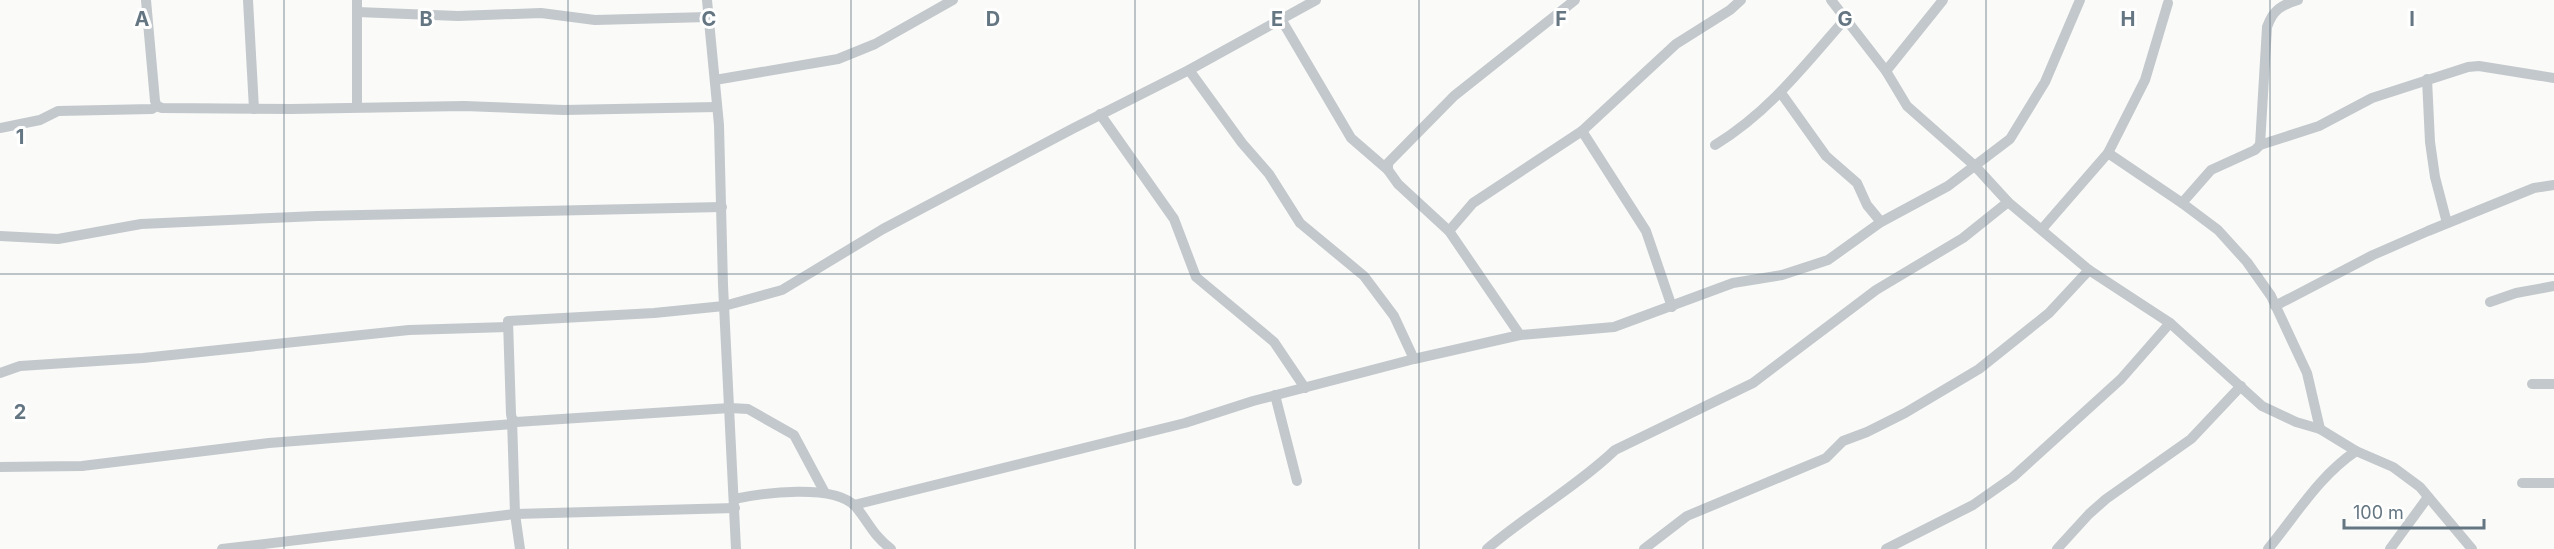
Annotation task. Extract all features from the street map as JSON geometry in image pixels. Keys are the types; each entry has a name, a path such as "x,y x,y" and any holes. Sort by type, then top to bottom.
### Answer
{"street":[{"path":"146,0 157,106"},
{"path":"248,0 254,109"},
{"path":"357,0 357,107"},
{"path":"707,0 717,106 736,549"},
{"path":"715,80 838,59 875,44 953,0"},
{"path":"520,549 515,514 508,321 654,313 724,306 782,290 865,239 1100,114 1189,70 1316,0"},
{"path":"1388,170 1391,157 1454,96 1575,0"},
{"path":"1449,231 1473,203 1582,131 1676,44 1730,10 1741,0"},
{"path":"1832,0 1886,71 1907,106 1975,166 2008,202 2089,270 2170,322 2262,406 2296,422 2320,429 2356,451 2393,467 2420,488 2472,549"},
{"path":"1886,71 1943,0"},
{"path":"854,505 1185,423 1413,359 1520,335 1614,327 1733,283 1782,275 1828,260 1881,222 1948,186 2010,139 2045,82 2080,0"},
{"path":"2260,145 2267,27 2272,14 2278,7 2298,0"},
{"path":"2042,229 2108,153 2148,71 2168,3"},
{"path":"357,12 458,16 541,13 595,20 708,17"},
{"path":"1715,145 1735,132 1781,93 1846,18"},
{"path":"1281,19 1351,138 1388,170 1398,184 1449,231 1520,335"},
{"path":"2182,203 2211,170 2255,150 2260,145 2319,126 2361,102 2427,79 2455,70 2479,66 2554,78"},
{"path":"1189,70 1242,143 1269,174 1300,224 1364,276 1394,316 1413,359"},
{"path":"2427,79 2434,177 2447,223"},
{"path":"1781,93 1826,156 1857,183 1867,205 1881,222"},
{"path":"0,128 40,120 58,111 152,109 157,106 162,108 254,109 464,106 564,110 717,106"},
{"path":"1100,114 1174,219 1196,277 1274,342 1305,388"},
{"path":"1582,131 1646,231 1672,307"},
{"path":"2108,153 2182,203 2234,245 2275,306 2311,385 2320,429"},
{"path":"2275,306 2373,255 2534,188 2554,185"},
{"path":"1487,549 1597,467 1615,450 1753,383 1875,290 1963,238 2008,202"},
{"path":"0,236 58,239 141,224 306,216 722,207"},
{"path":"1644,549 1687,516 1826,458 1843,441 1868,432 1905,413 1979,369 2049,313 2089,270"},
{"path":"2490,302 2516,293 2554,286"},
{"path":"1886,549 1973,505 2013,477 2121,380 2170,322"},
{"path":"0,373 20,366 143,358 409,330 508,327"},
{"path":"2532,384 2554,384"},
{"path":"2058,549 2089,514 2191,439 2241,386"},
{"path":"1275,396 1297,481"},
{"path":"0,467 82,466 269,443 512,421 730,408 748,409 794,435 825,493"},
{"path":"2268,549 2327,474 2356,451"},
{"path":"2522,483 2554,483"},
{"path":"222,549 515,514 734,503 773,491 825,493 854,505 875,537 891,549"},
{"path":"2390,549 2428,497"}]}
